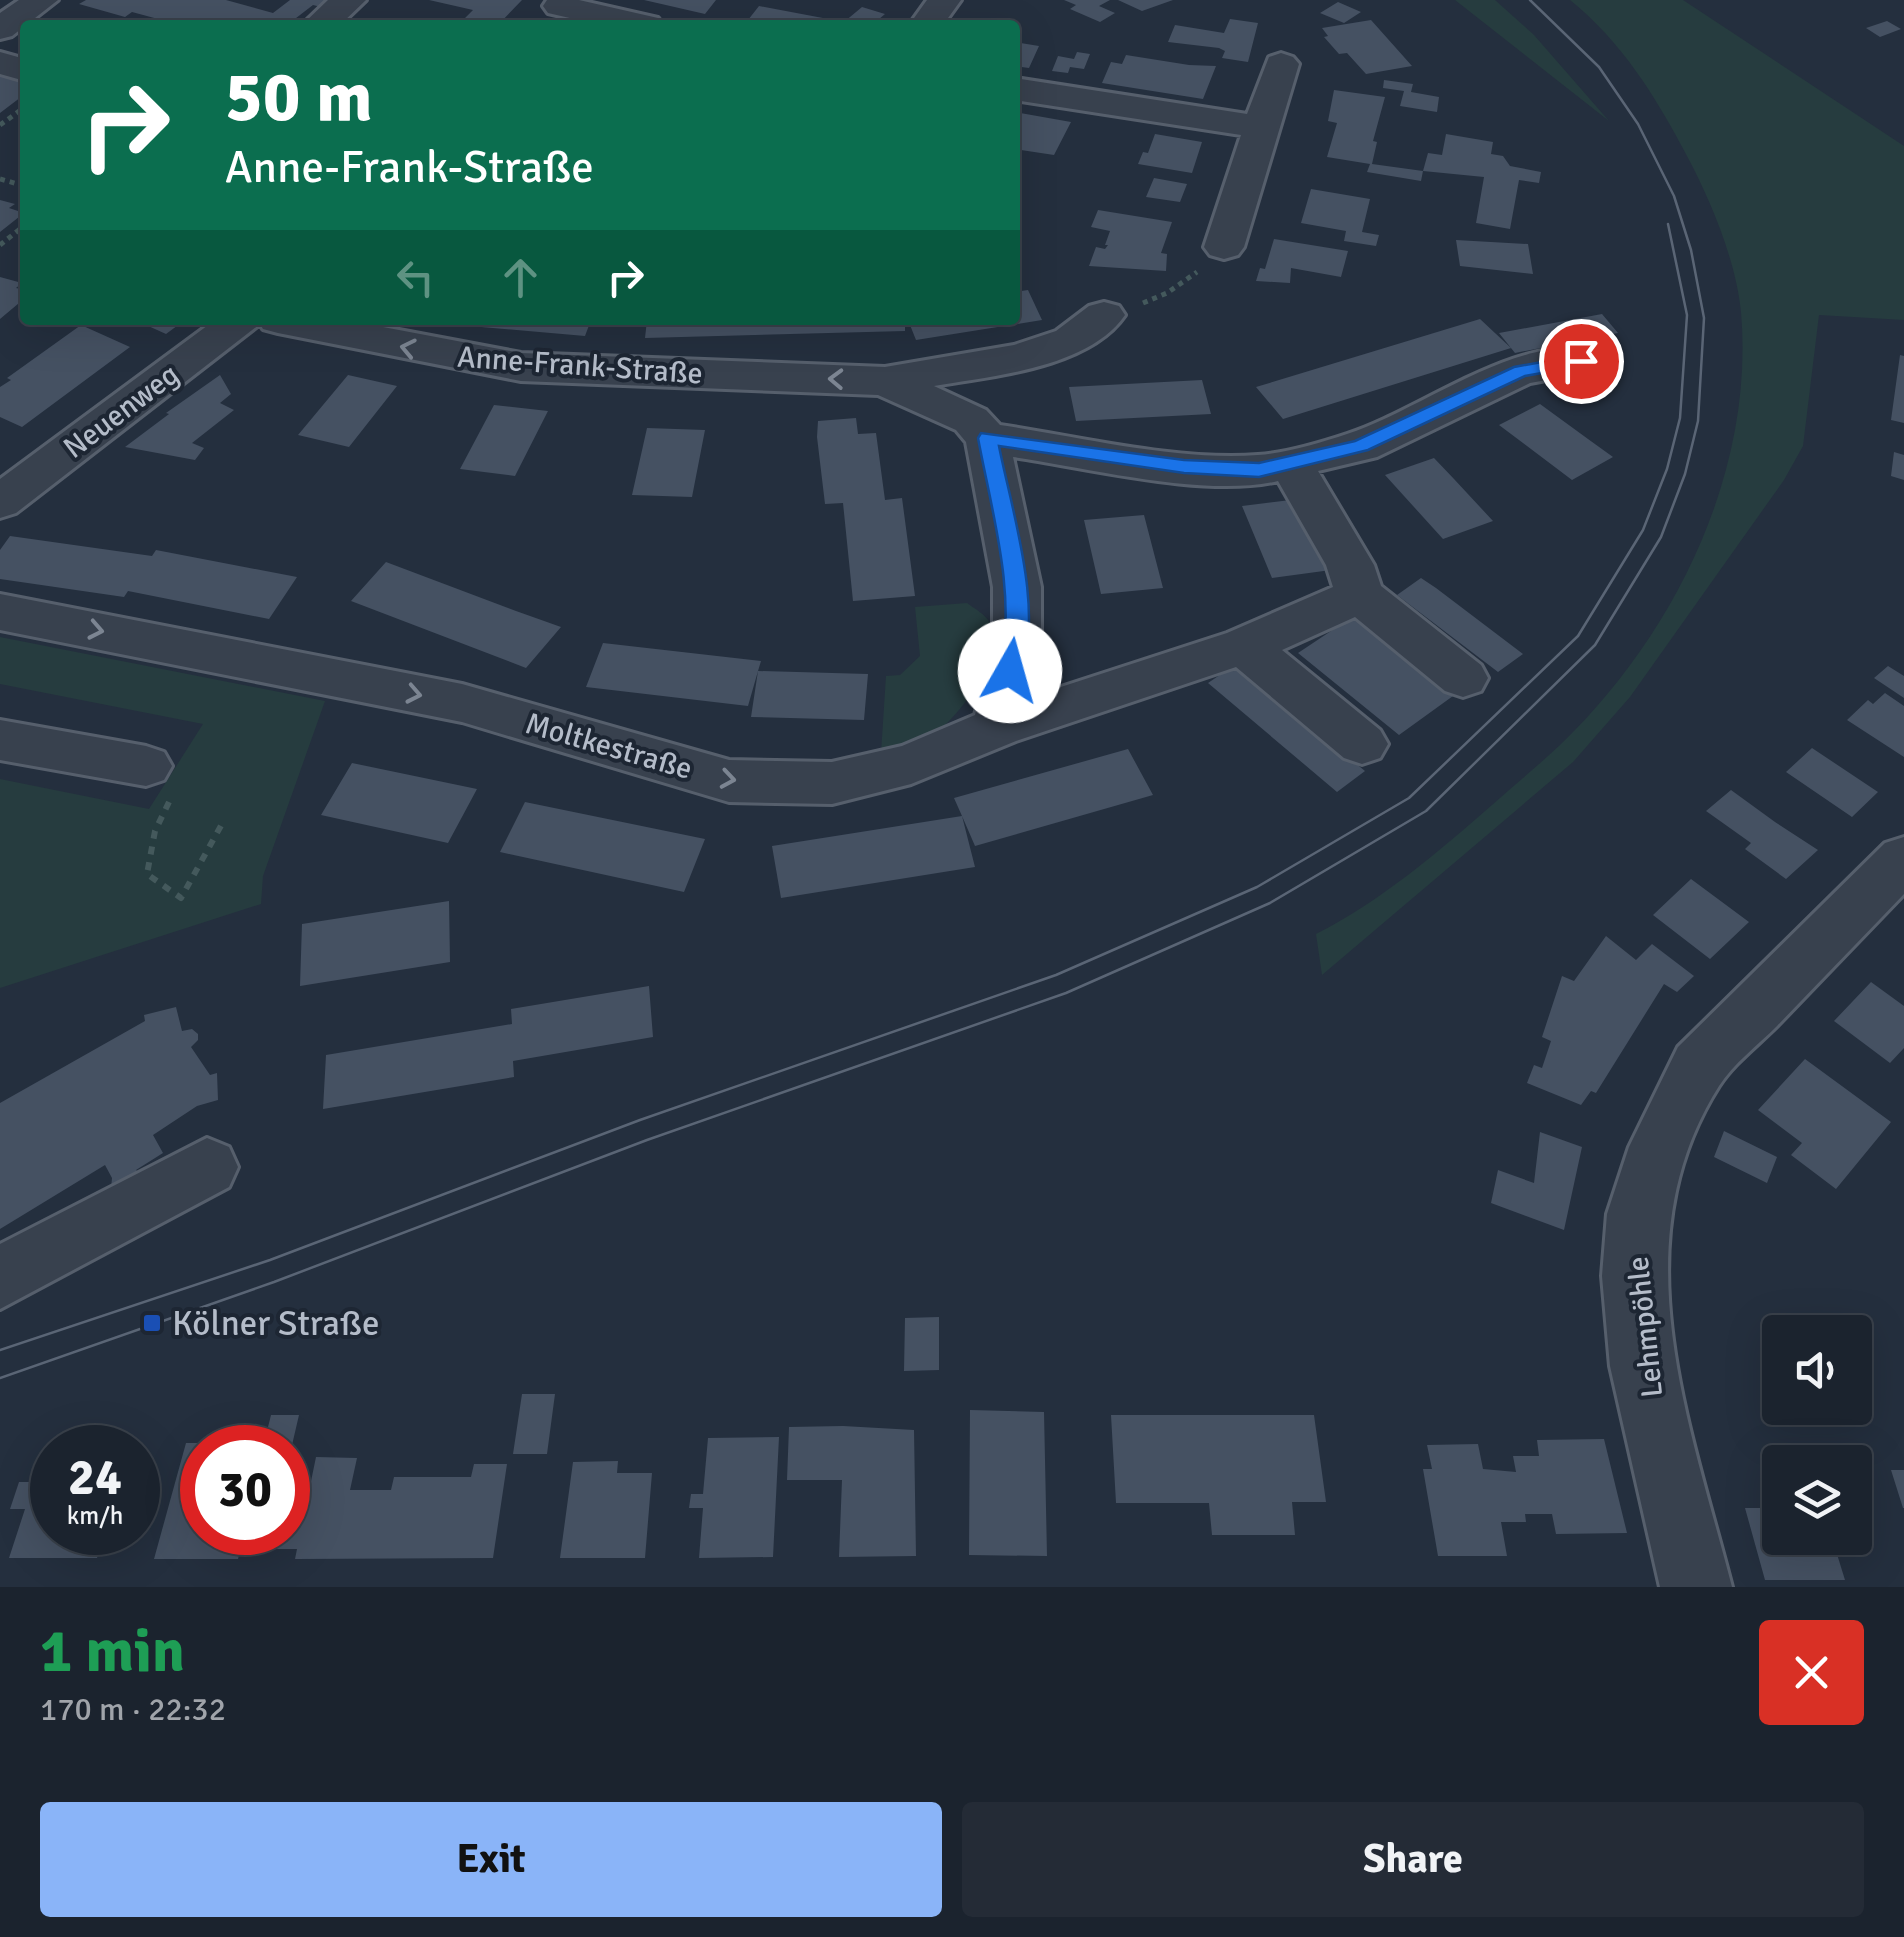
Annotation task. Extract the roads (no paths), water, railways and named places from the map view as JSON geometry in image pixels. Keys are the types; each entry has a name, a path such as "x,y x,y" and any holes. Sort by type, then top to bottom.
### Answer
{"street":[{"path":"0,29 41,0"},
{"path":"325,20 349,0"},
{"path":"556,10 616,20"},
{"path":"1224,247 1281,64"},
{"path":"1020,90 1263,127"},
{"name":"Anne-Frank-Straße","path":"304,325 521,367 885,381 1020,357 1071,340 1104,315"},
{"name":"Neuenweg","path":"0,502 235,325"},
{"name":"Anne-Frank-Straße","path":"885,381 971,420 988,438 1184,467 1259,470 1361,446 1520,371 1581,361"},
{"path":"988,438 1016,587 1016,644 998,727"},
{"path":"1290,462 1350,565 1360,595 1464,678"},
{"name":"Moltkestraße","path":"0,612 462,704 729,782 832,783 910,764 998,727 1225,652 1360,595"},
{"path":"1225,652 1362,744"},
{"path":"0,740 146,766"},
{"name":"Lehmpöhle","path":"1696,1587 1643,1366 1634,1276 1638,1214 1659,1146 1700,1066 1904,860"},
{"path":"0,1278 207,1167"}],"tram line":[{"path":"0,1378 274,1282 647,1140 1066,993 1270,903 1426,811 1595,645 1661,537 1685,474 1698,421 1704,318 1691,250 1674,196 1638,124 1599,67 1530,0"},
{"path":"0,1350 270,1260 640,1120 1056,975 1257,887 1409,798 1578,636 1643,530 1667,469 1680,418 1687,315 1668,224"}],"place":[{"name":"Kölner Straße","path":"152,1323"}]}
